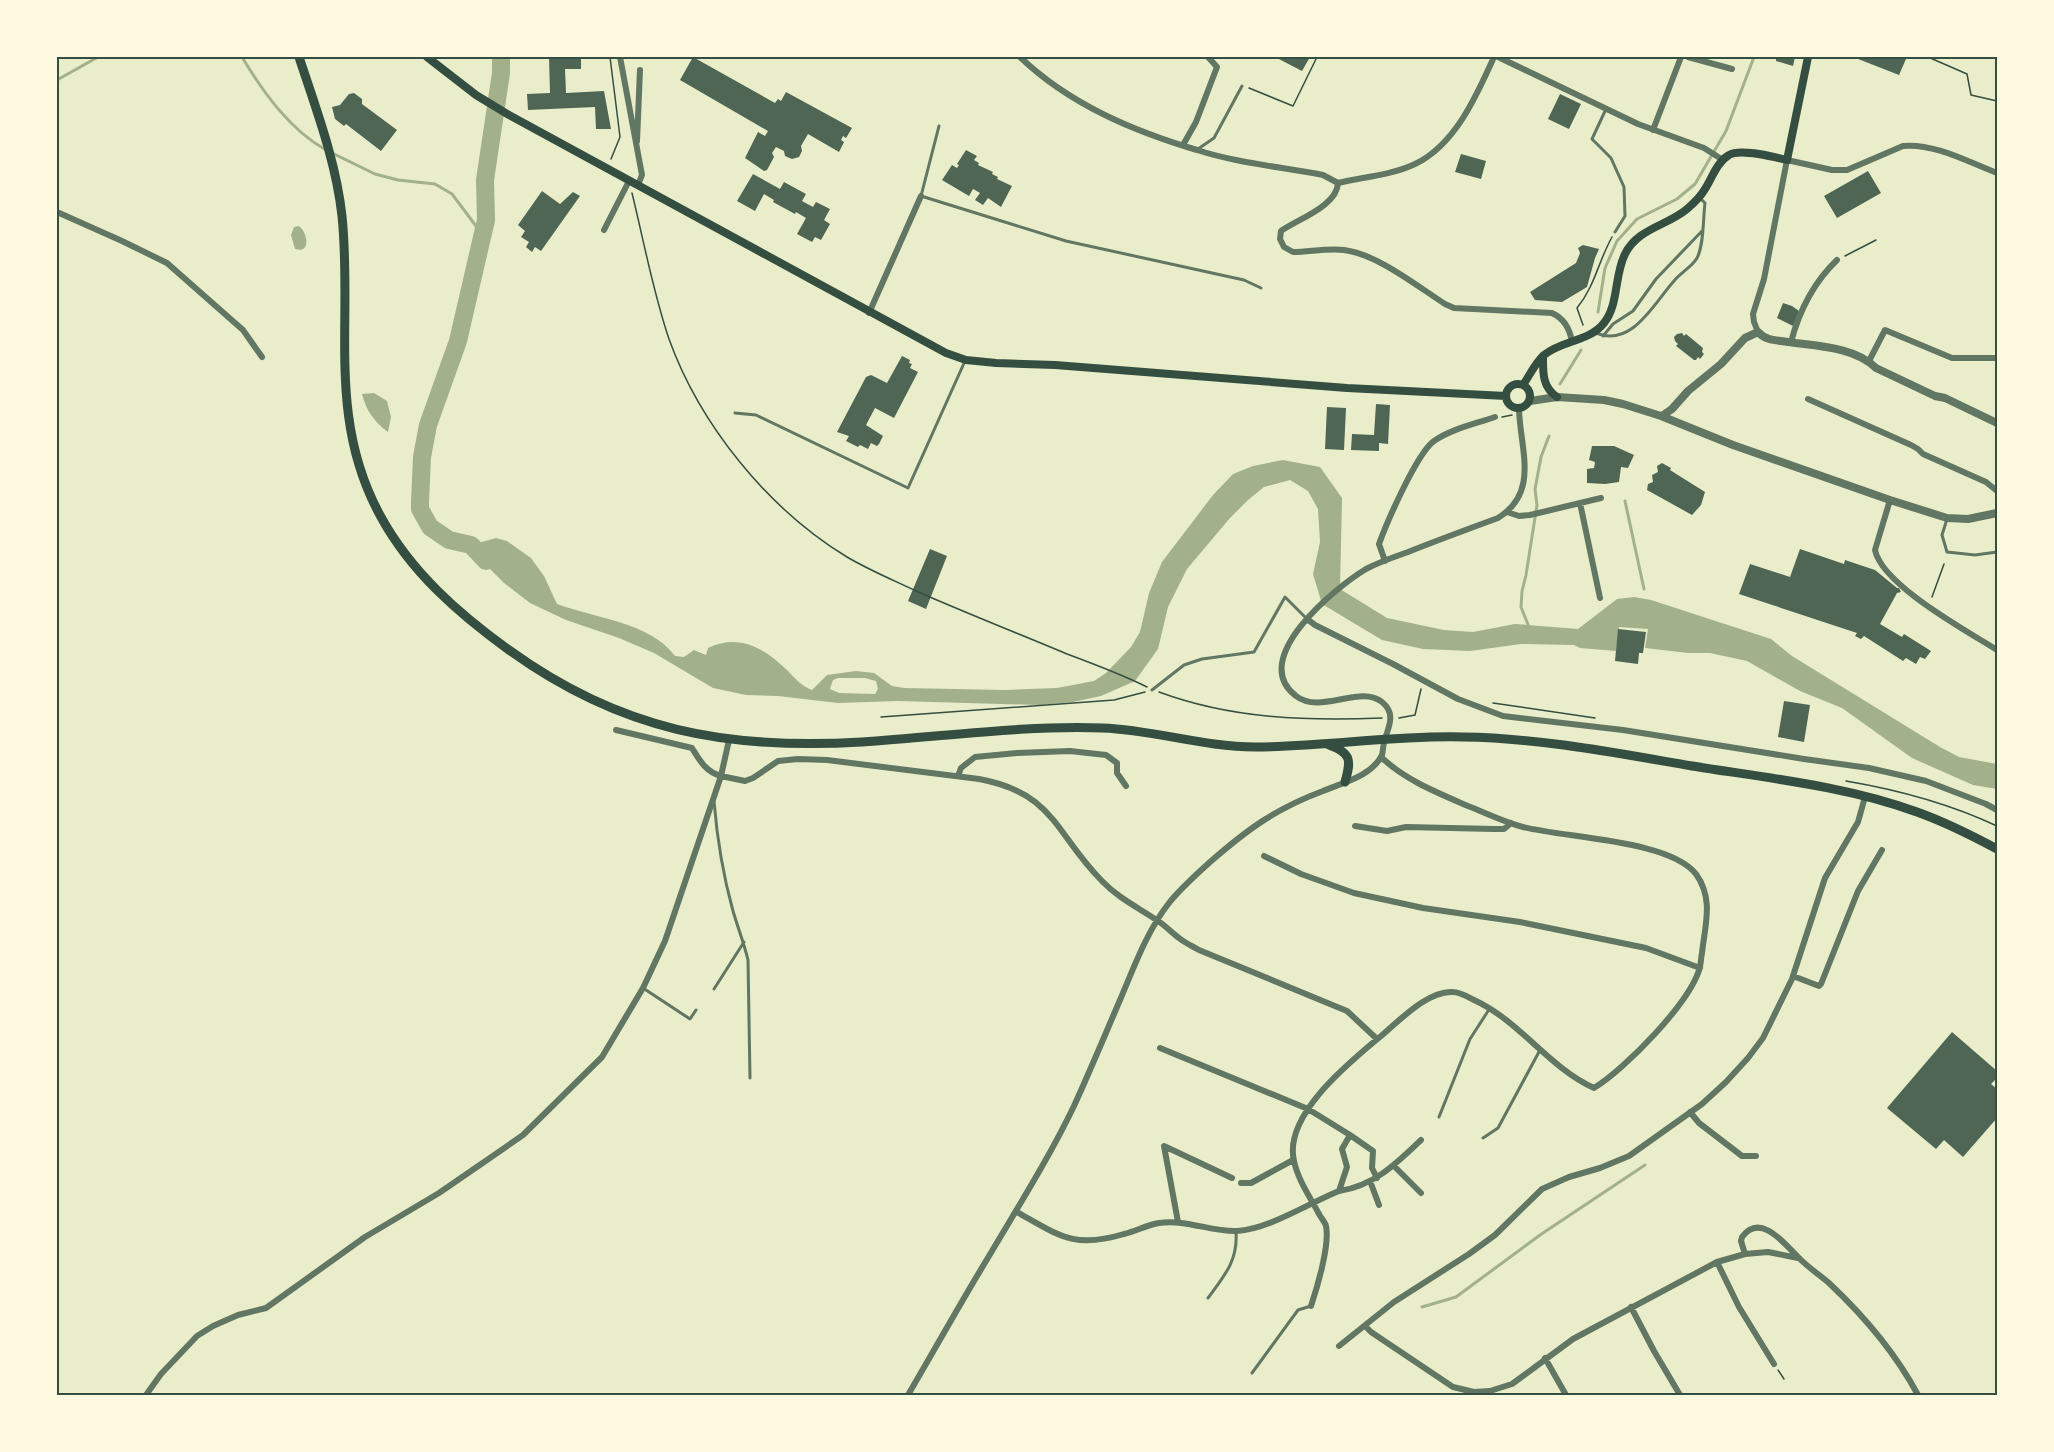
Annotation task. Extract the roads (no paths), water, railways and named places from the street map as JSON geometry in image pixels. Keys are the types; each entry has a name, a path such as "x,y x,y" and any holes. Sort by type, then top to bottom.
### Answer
{"main road":[{"path":"299,57 328,144 342,210 346,397 354,449 376,508 409,559 458,610 530,666 587,698 622,713 689,733 729,740 775,743 840,743 1023,729 1109,728 1243,747 1468,737 1559,745 1772,779 1865,797 1923,814 1964,831 1997,849"},
{"path":"427,57 476,95 509,115 938,350 966,360 1258,382 1506,396"},
{"path":"1523,385 1543,356 1557,347 1599,334 1610,315 1622,263 1632,243 1641,234 1684,212 1699,197 1720,158 1742,152 1787,160 1808,57"},
{"path":"1543,356 1542,376 1548,390 1557,397"},
{"path":"1523,385 1530,393 1530,401 1526,407 1519,409 1508,404 1506,396 1512,386 1523,385"},
{"path":"1324,743 1340,749 1348,757 1349,765 1345,782"}],"street":[{"path":"620,57 642,175 638,185"},
{"path":"1020,57 1033,70 1074,98 1115,121 1196,150 1323,175 1338,183 1406,168 1427,157 1437,149 1473,102 1496,57 1653,130 1704,148 1720,158"},
{"path":"1183,145 1200,113 1217,67 1208,57"},
{"path":"1653,130 1681,57"},
{"path":"1688,57 1732,69"},
{"path":"637,144 640,70"},
{"path":"1997,173 1948,154 1912,145 1903,146 1847,170 1832,170 1787,160 1764,279 1753,314 1761,335 1770,339 1847,352 1935,396 1945,398 1997,423"},
{"path":"604,230 629,181"},
{"path":"1338,183 1337,191 1331,200 1281,231 1280,239 1288,250 1300,252 1340,249 1359,254 1383,265 1454,308 1552,313 1564,321 1569,329 1572,342"},
{"path":"869,313 921,196"},
{"path":"57,213 167,263 243,330 262,357"},
{"path":"1791,342 1808,298 1827,269 1837,260"},
{"path":"1869,361 1885,330 1952,358 1997,358"},
{"path":"1662,416 1721,364 1745,338 1758,332"},
{"path":"1530,401 1557,397 1604,400 1662,416 1733,445 1947,518 1968,519 1997,513"},
{"path":"1808,399 1911,445 1923,454 1986,482 1997,491"},
{"path":"908,1395 990,1253 1017,1212 1073,1106 1134,966 1157,920 1171,900 1195,875 1257,823 1303,799 1363,774 1381,757 1385,739 1391,727 1388,707 1371,696 1310,702 1301,700 1292,693 1283,676 1283,655 1291,638 1316,609 1367,569 1484,523 1507,512 1515,504 1524,483 1524,456 1519,409"},
{"path":"1672,409 1676,422"},
{"path":"1385,561 1379,544 1417,462 1427,447 1438,438 1495,417"},
{"path":"1507,512 1519,516 1530,516 1601,498"},
{"path":"1890,500 1875,550 1876,555 1893,577 1928,606 1997,650"},
{"path":"1580,503 1600,598"},
{"path":"1307,619 1458,699 1503,716 1637,732 1869,768 1926,781 1997,810"},
{"path":"616,730 692,748 704,767 713,774 745,781 778,761 827,760 958,776 1001,784 1019,791 1034,801 1057,823 1101,881 1132,906 1157,920 1180,939 1199,950 1347,1011 1377,1039"},
{"path":"148,1392 161,1374 197,1336 238,1315 266,1308 365,1237 439,1193 523,1136 602,1057 643,988 665,941 721,776 729,740"},
{"path":"958,776 961,768 975,757 1070,751 1106,755 1118,763 1117,773 1126,786"},
{"path":"1311,1306 1324,1256 1326,1226 1301,1182 1293,1160 1296,1131 1308,1109 1325,1087 1417,1005 1438,994 1453,992 1491,1007 1574,1078 1594,1088 1621,1067 1669,1019 1685,996 1700,968 1708,911 1705,890 1695,873 1679,860 1649,848 1556,834 1511,823 1428,788 1390,766 1381,757"},
{"path":"1339,1346 1395,1302 1495,1235 1542,1189 1629,1156 1690,1112 1726,1082 1763,1038 1792,976 1824,878 1858,822 1865,797"},
{"path":"1355,826 1387,831 1406,827 1504,829 1511,823"},
{"path":"1792,976 1819,986 1821,984 1858,891 1882,850"},
{"path":"1264,856 1301,874 1354,892 1423,908 1520,922 1646,948 1700,968"},
{"path":"1160,1048 1308,1109 1373,1151 1372,1168 1379,1205"},
{"path":"1690,1112 1699,1123 1742,1156 1756,1156"},
{"path":"1339,1191 1347,1167 1342,1149 1350,1135"},
{"path":"1017,1212 1057,1234 1080,1242 1109,1238 1159,1223 1178,1222 1236,1231 1262,1226 1339,1191 1356,1189 1394,1166 1421,1140"},
{"path":"1178,1222 1164,1146 1232,1178"},
{"path":"1241,1182 1251,1182 1293,1160"},
{"path":"1394,1166 1421,1193"},
{"path":"1745,1254 1742,1237 1745,1232 1756,1227 1772,1233 1787,1244 1798,1258 1829,1283 1871,1326 1896,1358 1918,1395"},
{"path":"1365,1326 1453,1387 1474,1392 1502,1389 1572,1339 1717,1262 1745,1254 1768,1252 1798,1258"},
{"path":"1717,1262 1739,1307 1774,1364"},
{"path":"1631,1307 1680,1395"},
{"path":"1545,1358 1566,1395"}],"lane":[{"path":"1196,150 1214,138 1242,86"},
{"path":"1606,109 1592,139 1611,158 1624,187 1625,216 1615,232"},
{"path":"939,126 921,196 1066,241 1244,280 1261,288"},
{"path":"1599,334 1619,336 1627,333 1697,258 1703,231 1704,203 1699,197"},
{"path":"1599,334 1633,311 1656,279 1703,231"},
{"path":"735,413 756,415 908,488 966,360"},
{"path":"1947,518 1942,535 1947,552 1975,555 1997,552"},
{"path":"1152,690 1184,665 1202,659 1254,652 1286,597 1307,619"},
{"path":"714,797 723,868 733,912 744,941 748,960 750,1078"},
{"path":"714,988 744,941"},
{"path":"643,988 690,1019 696,1011"},
{"path":"1439,1117 1470,1039 1491,1007"},
{"path":"1483,1138 1498,1128 1540,1050"},
{"path":"1208,1298 1231,1263 1237,1248 1236,1231"},
{"path":"1252,1372 1298,1310 1311,1306"}],"waterway":[{"path":"57,80 98,57"},
{"path":"242,57 278,109 301,132 326,150"},
{"path":"486,561 471,545 449,540 430,527 420,509 420,502 422,457 428,425 458,341 486,220 485,180 501,73 501,57"},
{"path":"1598,312 1605,268 1617,241 1637,219 1677,199 1695,184 1726,131 1754,57"},
{"path":"332,153 375,174 398,180 435,184 452,194 482,234"},
{"path":"1560,384 1581,350"},
{"path":"1529,627 1521,607 1522,591 1537,505 1535,489 1541,457 1549,436"},
{"path":"1625,501 1644,589"},
{"path":"1422,1307 1456,1297 1540,1235 1645,1165"}]}
